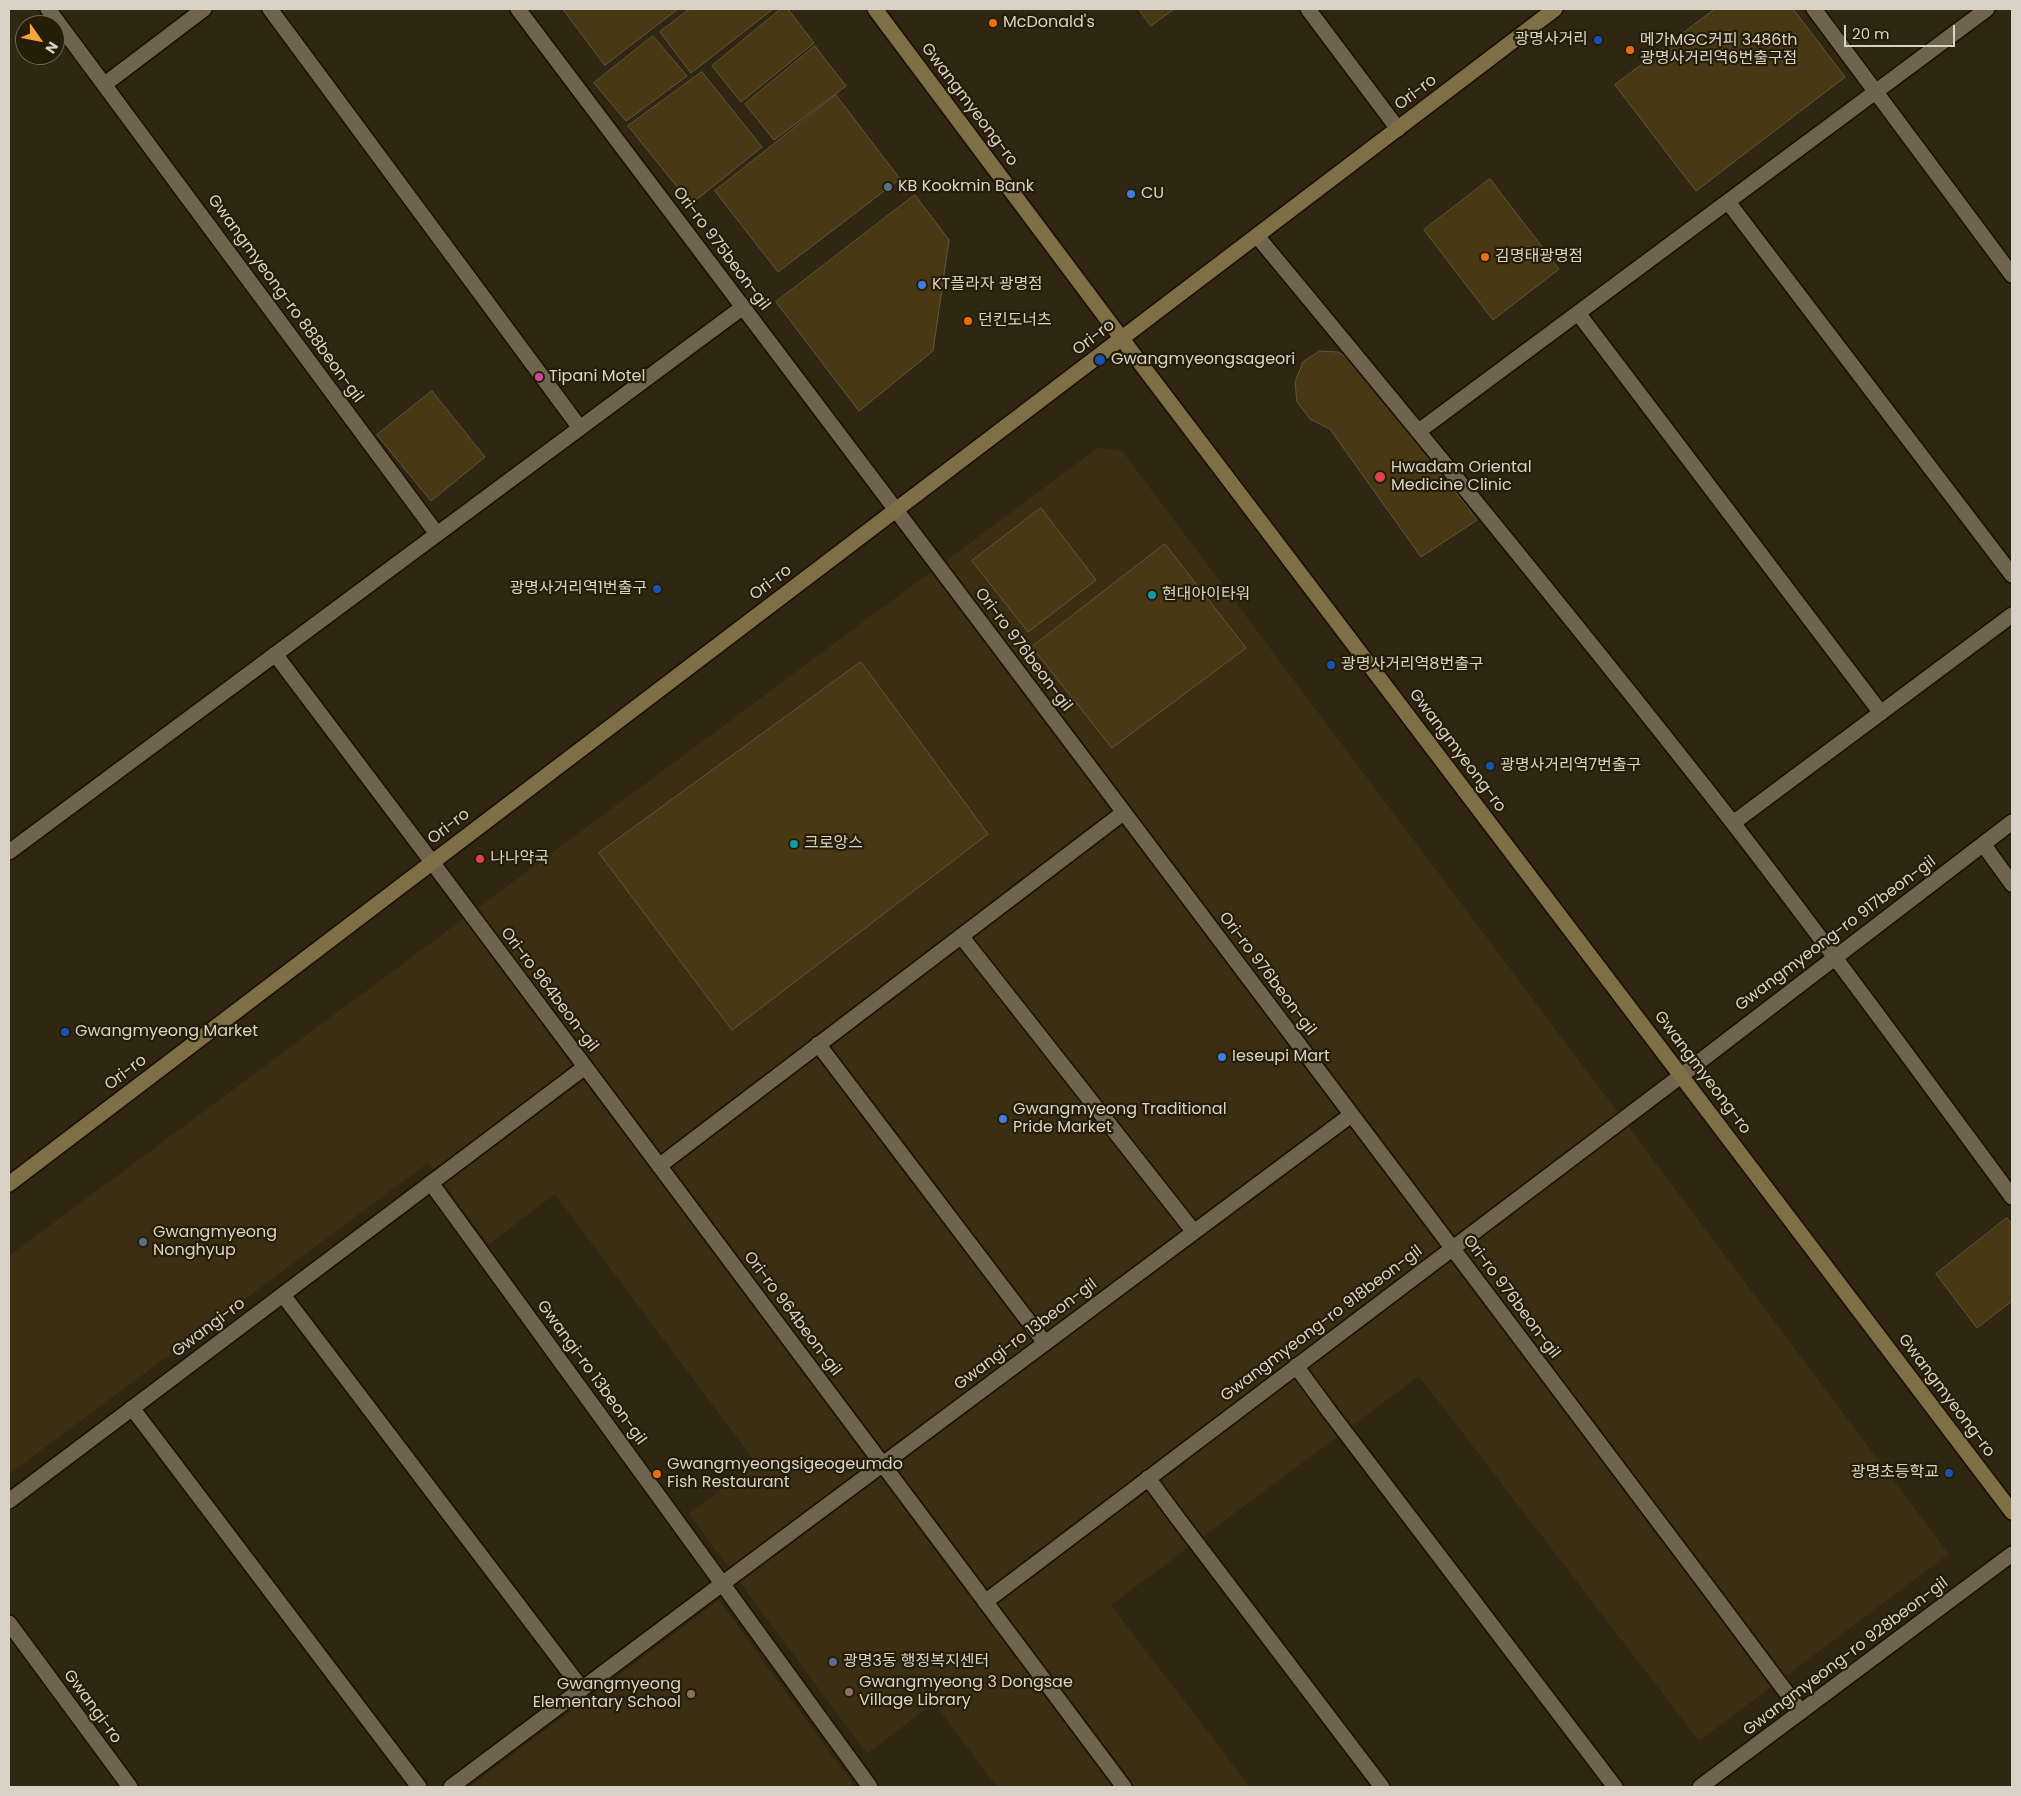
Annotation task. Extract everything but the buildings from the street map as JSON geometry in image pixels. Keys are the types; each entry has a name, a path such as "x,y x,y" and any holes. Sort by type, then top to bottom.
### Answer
{"main road":[{"name":"Gwangmyeong-ro","path":"875,9 1122,339 2012,1512"},
{"name":"Ori-ro","path":"9,1184 1555,9"}],"street":[{"name":"Gwangmyeong-ro 888beon-gil","path":"48,9 437,534"},
{"path":"104,84 204,9"},
{"path":"270,9 580,428"},
{"name":"Ori-ro 975beon-gil","path":"518,9 896,510"},
{"path":"1308,9 1398,128"},
{"path":"1814,9 2012,275"},
{"path":"1419,431 1987,9"},
{"path":"1728,202 2012,575"},
{"path":"1257,236 1419,431 1732,823 1835,957 2012,1197"},
{"path":"9,852 743,307"},
{"path":"1578,313 1881,713"},
{"name":"Ori-ro 976beon-gil","path":"896,510 1801,1712"},
{"path":"1732,823 2012,615"},
{"name":"Ori-ro 964beon-gil","path":"275,654 1124,1787"},
{"path":"659,1166 1123,813"},
{"name":"Gwangmyeong-ro 917beon-gil","path":"1682,1075 2012,822"},
{"path":"1982,844 2012,884"},
{"path":"961,936 1194,1232"},
{"path":"818,1044 1045,1343"},
{"name":"Gwangi-ro","path":"9,1501 585,1067"},
{"name":"Gwangmyeong-ro 918beon-gil","path":"985,1602 1682,1075"},
{"name":"Gwangi-ro 13beon-gil","path":"451,1787 1351,1115"},
{"name":"Gwangi-ro 13beon-gil","path":"431,1183 722,1584"},
{"path":"283,1295 582,1689"},
{"path":"1296,1366 1615,1787"},
{"path":"132,1408 419,1787"},
{"path":"1148,1478 1382,1787"},
{"name":"Gwangmyeong-ro 928beon-gil","path":"1700,1787 2012,1554"},
{"path":"722,1584 870,1787"},
{"name":"Gwangi-ro","path":"9,1623 130,1787"}],"shaded area":[{"name":"Gwangmyeong Traditional Pride Market","path":"1099,447 1123,452 1949,1554 1699,1741 1419,1376 1111,1605 1250,1787 997,1787 934,1703 867,1754 689,1514 756,1463 555,1194 489,1244 428,1163 9,1474 9,1256"},
{"name":"Gwangmyeong Elementary School","path":"719,1600 855,1787 469,1787"}],"place":[{"name":"McDonald's","path":"993,23"},
{"name":"광명사거리","path":"1598,40"},
{"name":"메가MGC커피 3486th 광명사거리역6번출구점","path":"1630,50"},
{"name":"KB Kookmin Bank","path":"888,187"},
{"name":"CU","path":"1131,194"},
{"name":"김명태광명점","path":"1485,257"},
{"name":"KT플라자 광명점","path":"922,285"},
{"name":"던킨도너츠","path":"968,321"},
{"name":"Gwangmyeongsageori","path":"1100,360"},
{"name":"Tipani Motel","path":"539,377"},
{"name":"Hwadam Oriental Medicine Clinic","path":"1380,477"},
{"name":"광명사거리역1번출구","path":"657,589"},
{"name":"현대아이타워","path":"1152,595"},
{"name":"광명사거리역8번출구","path":"1331,665"},
{"name":"광명사거리역7번출구","path":"1490,766"},
{"name":"크로앙스","path":"794,844"},
{"name":"나나약국","path":"480,859"},
{"name":"Gwangmyeong Market","path":"65,1032"},
{"name":"Ieseupi Mart","path":"1222,1057"},
{"name":"Gwangmyeong Traditional Pride Market","path":"1003,1119"},
{"name":"Gwangmyeong Nonghyup","path":"143,1242"},
{"name":"광명초등학교","path":"1949,1473"},
{"name":"Gwangmyeongsigeogeumdo Fish Restaurant","path":"657,1474"},
{"name":"광명3동 행정복지센터","path":"833,1662"},
{"name":"Gwangmyeong 3 Dongsae Village Library","path":"849,1692"},
{"name":"Gwangmyeong Elementary School","path":"691,1694"}]}
